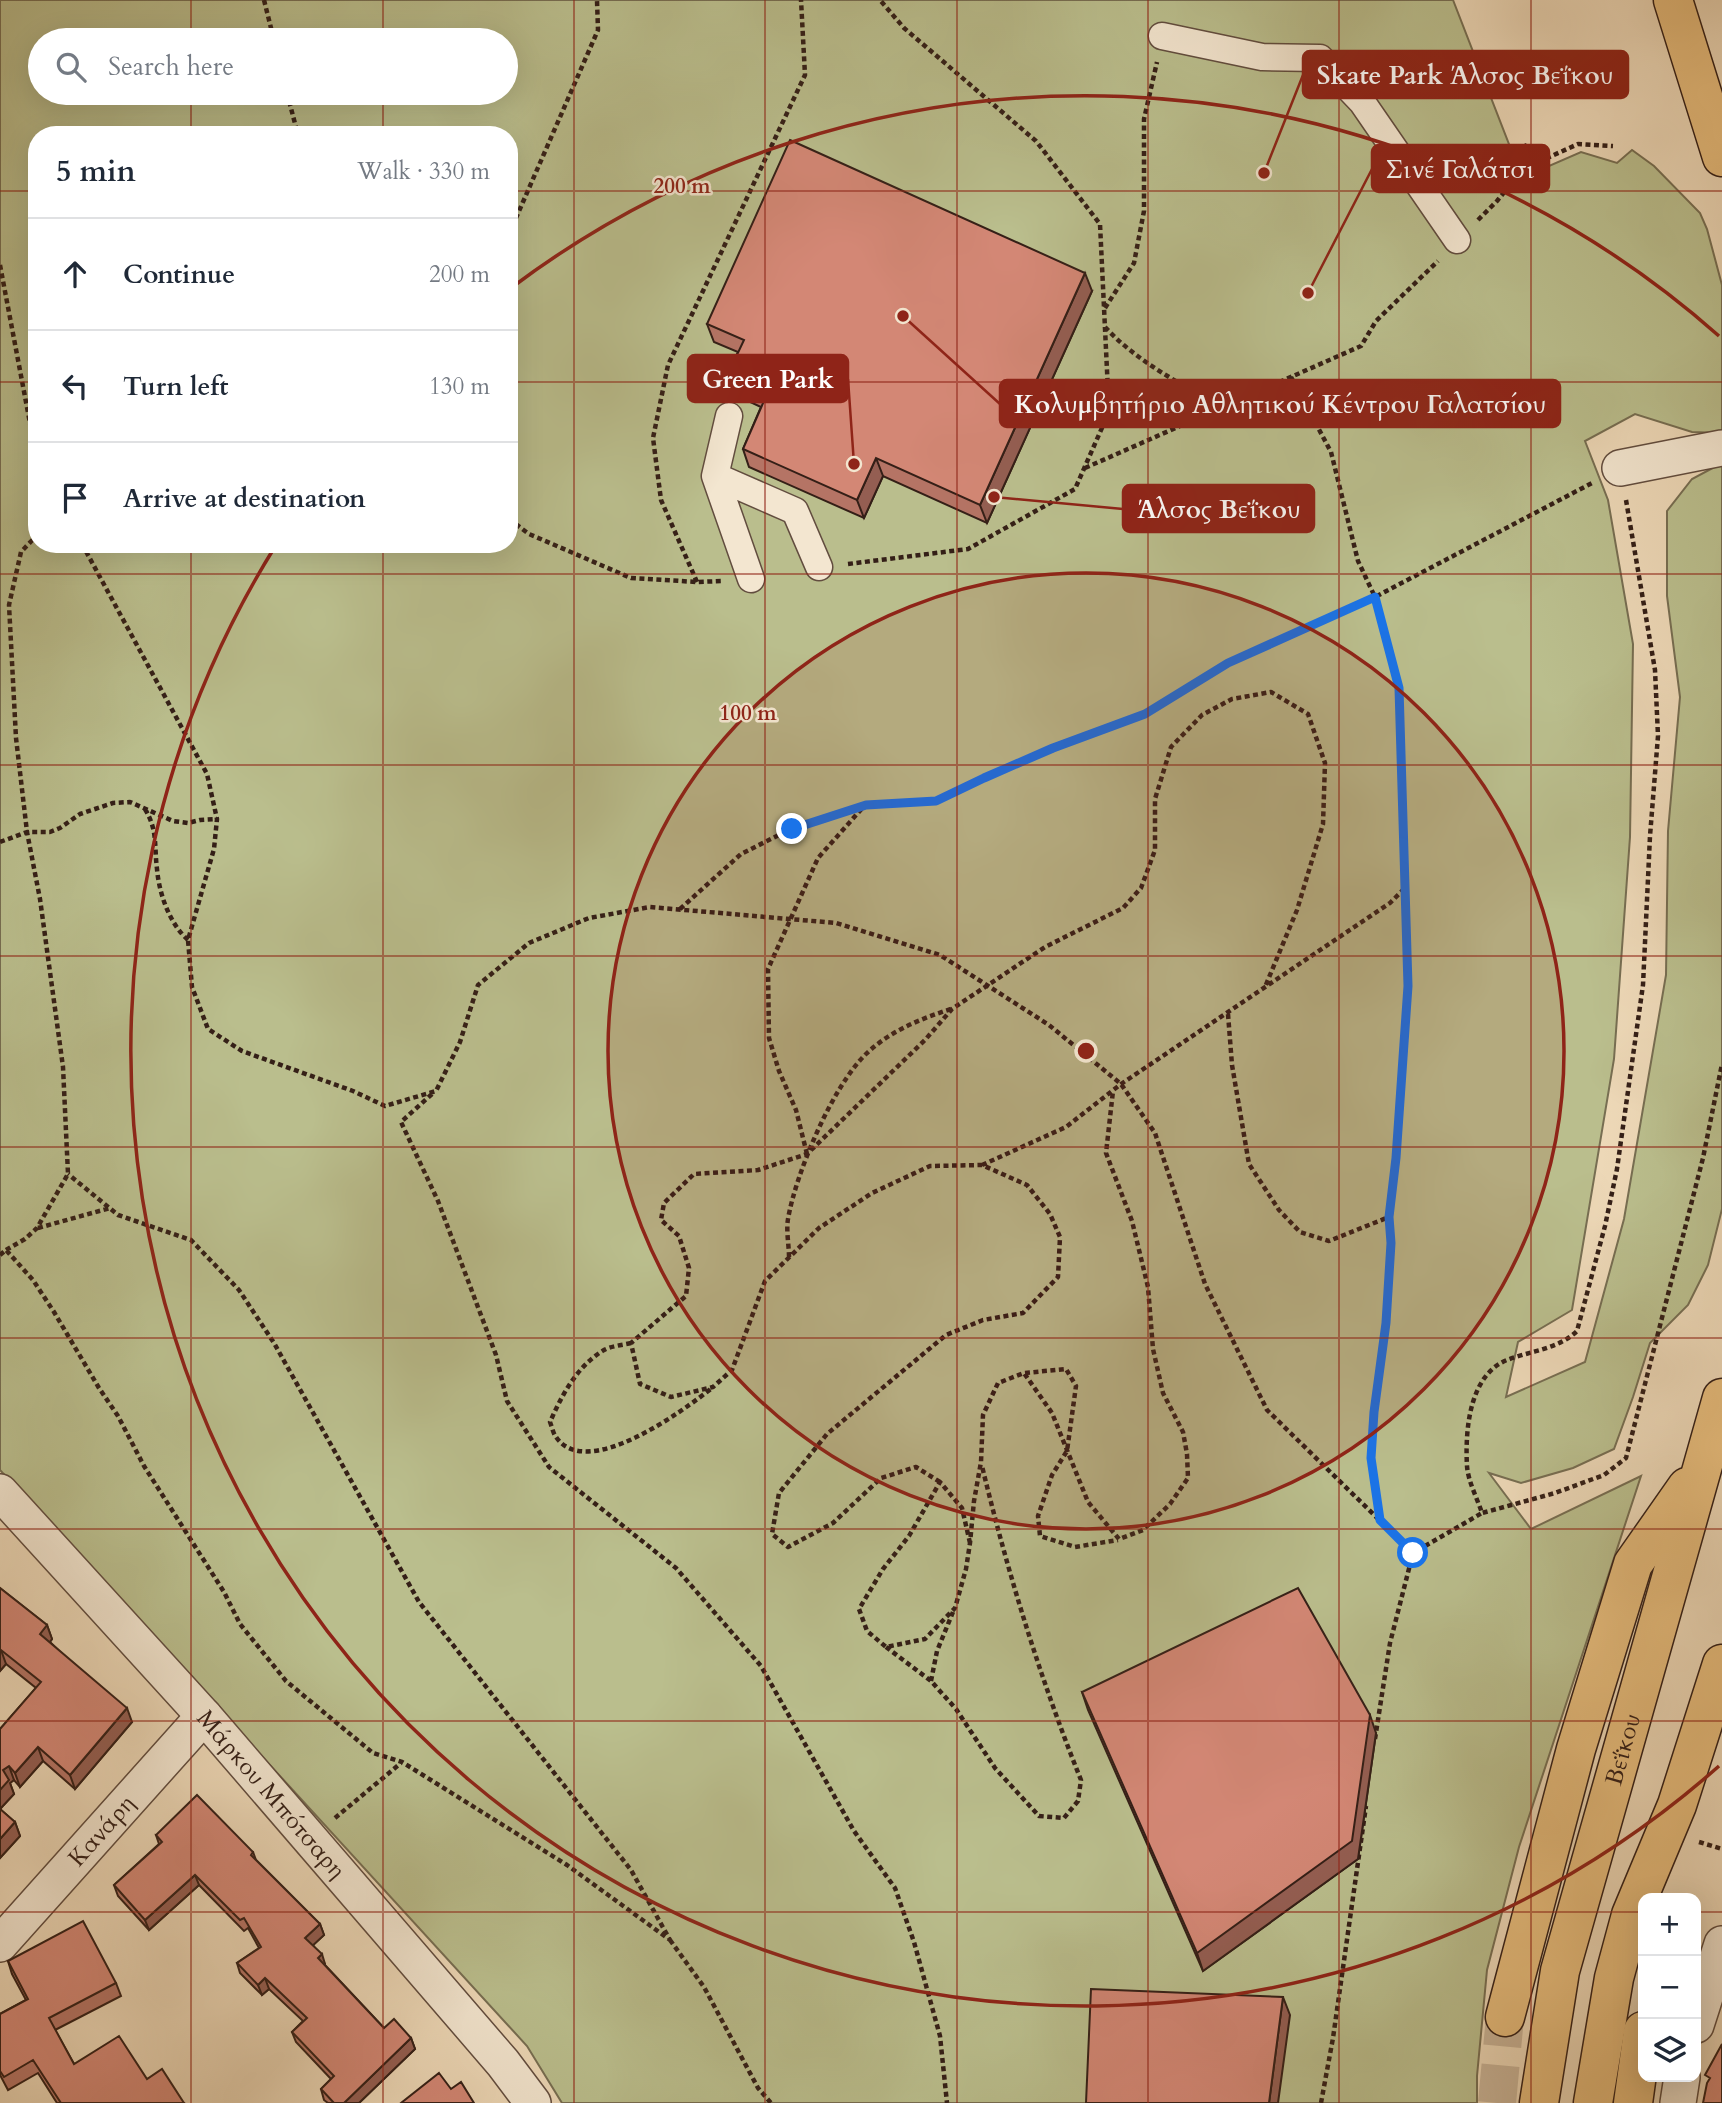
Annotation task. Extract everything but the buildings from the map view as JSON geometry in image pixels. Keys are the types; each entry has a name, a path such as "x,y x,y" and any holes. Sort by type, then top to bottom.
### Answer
{"main road":[{"path":"1673,0 1722,157"},
{"name":"Βεΐκου","path":"1539,2103 1560,1970 1722,1398"},
{"path":"1505,2017 1576,1749 1633,1564 1706,1459"},
{"path":"1593,2103 1614,1978 1631,1915 1677,1805 1722,1664"},
{"path":"1664,1893 1677,1805"},
{"path":"1633,2103 1638,2067"}],"street":[{"path":"1162,36 1262,57 1320,58 1362,102 1457,240"},
{"path":"729,416 715,476 751,579"},
{"path":"1620,468 1722,448"},
{"path":"715,476 796,511 819,567"},
{"name":"Μάρκου Μπότσαρη","path":"0,1492 204,1716 503,2063 533,2103"},
{"name":"Κανάρη","path":"0,1944 204,1716"},
{"path":"1698,2019 1722,1944"},
{"path":"1678,2103 1681,2082"}],"path":[{"path":"264,0 271,28"},
{"path":"518,213 598,30 597,0"},
{"path":"697,582 661,500 653,438 668,365 805,75 801,0"},
{"path":"819,567 968,549 1075,489 1109,412 1100,224 1036,141 904,28 880,0"},
{"path":"1104,310 1134,263 1144,211 1144,119 1162,36"},
{"path":"290,105 296,126"},
{"path":"1085,468 1361,346 1376,321 1497,201 1523,169 1578,144 1613,146"},
{"path":"1524,145 1550,157"},
{"path":"0,265 28,413"},
{"path":"1105,326 1121,344 1181,384 1222,407"},
{"path":"1291,376 1331,452 1358,561 1375,597 1399,688 1408,986 1396,1158 1389,1217 1391,1243 1386,1323 1371,1458 1380,1520"},
{"path":"680,909 741,854 781,834 866,805 936,801 1053,748 1145,714 1228,663 1375,597 1620,468 1655,670 1658,723 1643,985 1617,1169 1577,1331 1567,1340 1496,1365 1477,1389 1468,1425 1467,1468 1482,1513"},
{"path":"518,526 528,534 631,578 697,582 751,579"},
{"path":"0,1255 37,1228 68,1174 63,1067 40,899 27,832 16,738 9,605 21,552 28,545"},
{"path":"87,553 207,774 217,819 214,849 188,940 192,987 208,1028 242,1051 353,1091 385,1106 436,1091"},
{"path":"1265,987 1297,910 1323,824 1325,763 1308,714 1271,692 1232,699 1202,715 1171,747 1155,799 1155,850 1141,888 1123,908 1045,947 952,1009 925,1040 807,1154 758,1170 694,1174 664,1203 661,1220 680,1236 689,1268 686,1296 631,1343 605,1349 582,1368 563,1394 550,1422 556,1437 569,1448 593,1453 623,1442 684,1409 732,1370 765,1281 820,1228 872,1193 930,1166 982,1165 1066,1127 1121,1084 1390,904 1405,887"},
{"path":"0,842 27,832 50,832 80,814 114,803 130,802 173,821 188,823 217,819"},
{"path":"807,1154 796,1110 779,1071 769,1038 768,969 818,858 866,805"},
{"path":"144,808 153,822 157,872 166,904 179,932 188,940"},
{"path":"947,2103 940,2036 914,1942 895,1888 854,1831 761,1666 676,1568 548,1467 507,1401 496,1355 438,1201 401,1122 436,1091 460,1042 478,985 529,943 589,918 650,907 836,923 940,955 1049,1025 1121,1084 1155,1133 1205,1284 1267,1410 1413,1553"},
{"path":"789,1257 788,1220 807,1154 835,1096 866,1054 911,1022 952,1009"},
{"path":"1228,1014 1232,1065 1249,1164 1279,1210 1300,1232 1329,1241 1389,1217"},
{"path":"1374,1745 1390,1643 1413,1553 1482,1513 1555,1493 1604,1475 1626,1458 1703,1158 1722,1064"},
{"path":"931,1681 937,1651 955,1608 966,1569 981,1462 983,1415 998,1383 1024,1373 1066,1369 1076,1386 1067,1451 1052,1475 1038,1516 1040,1536 1075,1547 1119,1539 1143,1530 1170,1504 1188,1478 1183,1432 1163,1393 1153,1349 1148,1287 1132,1221 1106,1153 1113,1091"},
{"path":"970,1543 962,1508 940,1482 916,1467 880,1478 833,1523 788,1547 772,1534 779,1493 827,1434 946,1335 983,1320 1023,1313 1058,1277 1060,1237 1050,1214 1027,1185 982,1165"},
{"path":"68,1174 118,1215 191,1240 239,1290 274,1343 419,1602 631,1870 670,1940 704,1987 758,2088 771,2103"},
{"path":"37,1228 110,1208"},
{"path":"6,1250 33,1280 54,1312 118,1416 144,1466 224,1592 240,1624 286,1681 373,1753 402,1762 567,1865 670,1940"},
{"path":"631,1343 640,1384 671,1397 713,1387"},
{"path":"1024,1373 1052,1413 1088,1502 1119,1539"},
{"path":"940,1482 909,1536 883,1569 859,1609 867,1631 931,1681 956,1709 995,1768 1039,1816 1064,1818 1078,1801 1081,1780 1031,1646 1001,1544 981,1462"},
{"path":"886,1647 925,1639 955,1608"},
{"path":"309,1839 402,1762"},
{"path":"1321,2103 1333,2038 1367,1796"}],"green space":[{"path":"0,0 1453,0 1512,152 1510,183 1581,152 1617,163 1632,150 1654,166 1700,213 1722,285 1722,433 1692,432 1635,414 1585,441 1608,500 1633,644 1630,837 1614,1059 1572,1310 1518,1342 1506,1397 1585,1362 1624,1219 1666,975 1668,831 1680,697 1667,596 1667,511 1692,479 1722,463 1722,1209 1708,1265 1688,1305 1650,1343 1614,1449 1573,1468 1521,1483 1489,1473 1531,1529 1641,1476 1519,1847 1487,1970 1477,2103 562,2103 527,2046 0,1470"}],"tunnel":[{"path":"1497,2103 1505,2017"}],"place":[{"name":"Skate Park Άλσος Βεΐκου","path":"1264,173"},
{"name":"Σινέ Γαλάτσι","path":"1308,293"},
{"name":"Κολυμβητήριο Αθλητικού Κέντρου Γαλατσίου","path":"903,316"},
{"name":"Green Park","path":"854,464"},
{"name":"Άλσος Βεΐκου","path":"994,497"}],"route":[{"path":"792,829 866,805 936,801 1053,748 1145,714 1228,663 1375,597 1399,688 1408,986 1396,1158 1389,1217 1391,1243 1386,1323 1371,1458 1380,1520 1413,1553"}]}
